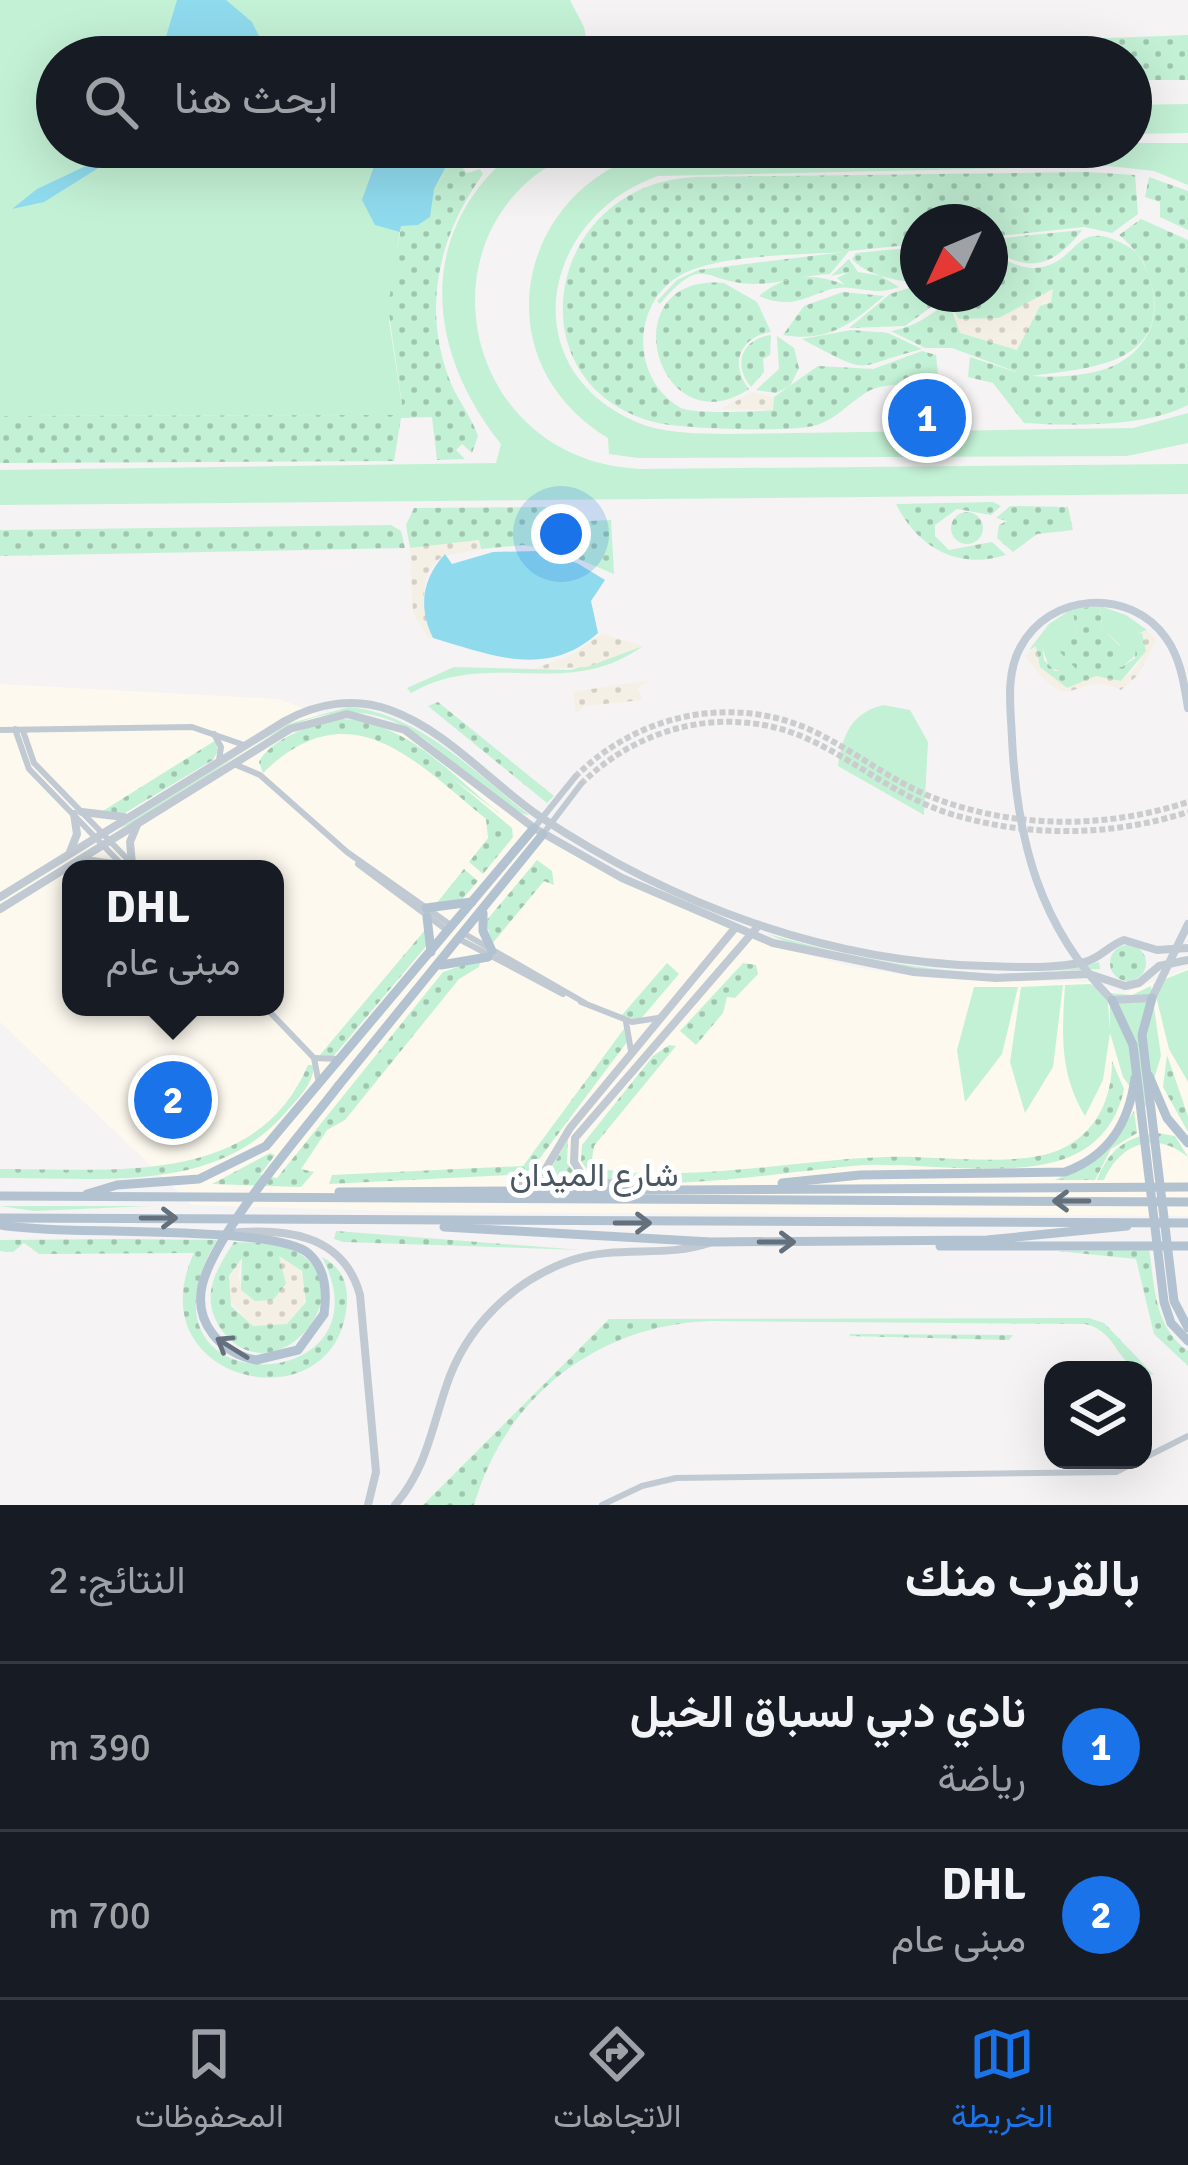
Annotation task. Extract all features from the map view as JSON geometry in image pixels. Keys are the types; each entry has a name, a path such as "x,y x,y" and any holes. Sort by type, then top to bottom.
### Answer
{"main road":[{"path":"1188,708 1180,666 1164,634 1144,616 1112,603 1077,604 1045,619 1026,637 1012,669 1016,788 1031,870 1063,940 1127,1024 1141,1067 1167,1118 1188,1143"},
{"path":"0,1221 208,1235 305,1251 324,1280 324,1314 298,1350 271,1360 248,1359 212,1334 201,1292 234,1229 339,1085 539,831"},
{"path":"431,954 426,912 481,903"},
{"path":"436,967 490,954 481,903"},
{"path":"1188,924 1142,1027 1141,1067 1163,1302 1171,1323 1188,1341"},
{"path":"82,1196 117,1185 188,1181 229,1168 266,1146 431,954 457,933"},
{"path":"1112,1000 1153,998"},
{"path":"753,1188 860,1174 1057,1174 1096,1156 1124,1121 1141,1067"},
{"path":"1141,1067 1174,1300 1188,1328"},
{"path":"280,1197 512,1188 1188,1187"},
{"name":"شارع الميدان","path":"0,1196 1188,1202"},
{"name":"شارع الميدان","path":"0,1221 1188,1223"},
{"path":"409,1221 711,1242 930,1242 1099,1233 1137,1222"},
{"path":"930,1242 952,1248 1188,1246"}],"street":[{"path":"78,813 134,820 218,762 313,708 354,703 385,708 422,727 547,821 648,878 759,925 872,955 963,965 1074,964 1124,940 1145,948 1188,948"},
{"path":"70,860 317,718 377,718 414,736 539,831 648,891 749,935 900,970 1109,977 1130,986 1149,973 1188,960"},
{"path":"0,730 192,727 245,746"},
{"path":"19,729 30,759 122,860"},
{"path":"211,732 220,743 218,762"},
{"path":"260,775 256,760 261,747"},
{"path":"234,764 260,775 347,852 490,954 624,1020 640,1023 658,1018"},
{"path":"539,831 578,780"},
{"path":"74,857 78,813"},
{"path":"129,860 134,820"},
{"path":"68,860 90,860"},
{"path":"0,897 62,863"},
{"path":"0,909 62,865"},
{"path":"512,1188 545,1170 570,1128 631,1051 744,920"},
{"path":"637,1189 584,1178 573,1157 575,1138 759,925"},
{"path":"1145,948 1149,973"},
{"path":"1107,952 1109,977"},
{"path":"274,1016 314,1058 318,1077 313,1094"},
{"path":"624,1020 632,1033 631,1051"},
{"path":"314,1058 344,1058"},
{"path":"208,1235 303,1235 332,1249 352,1273 360,1295 376,1472 368,1505"},
{"path":"395,1505 425,1460 458,1358 481,1324 510,1295 549,1270 591,1255 711,1242"},
{"path":"602,1505 642,1486 676,1478 1116,1472 1185,1440"}],"shaded area":[{"path":"0,684 280,699 329,719 391,724 509,812 622,881 764,943 853,967 926,978 1090,982 1122,994 1188,968 1188,1216 418,1212 192,1205 0,1022"}],"green space":[{"path":"0,0 570,0 586,36 36,36 36,168 449,168 400,227 389,321 402,405 395,415 0,416"},
{"path":"1188,35 1188,80 1152,80 1152,36"},
{"path":"1188,104 1188,133 1152,134 1152,105"},
{"path":"1152,143 1188,143 1188,185 1154,171 1127,168 1152,168"},
{"path":"449,168 463,168 467,173 480,169 483,174 445,250 436,303 443,358 478,436 472,453 462,444 456,450 465,459 437,460 432,417 401,418 394,461 0,463 0,416 395,415 402,404 388,307 401,226"},
{"path":"498,168 550,168 532,178 495,222 477,274 477,328 494,380 528,424 577,455 640,469 1188,464 1188,494 0,505 0,470 496,463 501,444 457,369 442,290 447,252 462,214"},
{"path":"613,168 1019,168 658,176 619,196 588,224 567,257 557,293 557,330 570,365 595,396 634,421 667,431 725,434 1133,428 1188,413 1188,443 1127,456 638,458 609,454 608,438 566,403 540,361 529,315 533,270 551,227 581,190"},
{"path":"1135,175 1138,214 1112,233 1084,227 1008,235 1008,204 900,204 900,246 849,251 830,274 755,284 696,274 660,304 657,301 677,280 698,270 844,252 714,263 679,276 652,305 643,342 653,380 681,408 773,410 774,397 818,366 873,369 922,351 936,355 939,382 874,389 813,426 690,427 658,423 611,402 580,370 565,331 564,289 578,248 605,213 644,188 695,177"},
{"path":"1149,177 1188,191 1188,230 1160,217 1160,202 1145,197"},
{"path":"1141,219 1188,240 1188,405 1152,418 1109,423 1024,423 993,383 968,377 970,357 1022,374 952,348 925,348 891,331 935,312 952,312 960,333 1017,350 1040,306 1051,302 1053,289 999,318 959,319 954,312 1008,312 1008,261 1034,268 1049,265 1086,238 1110,238 1135,252 1119,235","holes":["1153,314 1146,338 1133,353 1096,372 1032,376 1118,358 1147,333"]},
{"path":"1082,230 1066,248 1038,263 1008,257 1008,237"},
{"path":"900,249 900,281 865,269 852,259 856,253"},
{"path":"849,259 858,272 881,276 899,287 881,291 840,288 787,302 759,296 800,277 845,285 837,278 849,272 831,276"},
{"path":"724,283 757,302 771,332 752,340 741,353 740,370 749,389 717,402 690,397 670,380 658,355 657,328 666,304 688,287"},
{"path":"900,291 900,312 924,312 905,326 849,328"},
{"path":"843,292 884,296 839,329 813,336 783,335 804,306"},
{"path":"851,330 888,333 922,349 862,365 802,339"},
{"path":"771,335 764,372 751,387 742,370 743,354 753,342"},
{"path":"777,336 794,348 799,368 790,386 776,393 756,390 779,369"},
{"path":"993,502 1001,506 991,515 957,509 935,525 935,536 949,550 992,542 1006,555 972,560 941,552 928,543 896,504"},
{"path":"1010,506 1068,507 1073,530 1037,534 1013,552 997,538 999,525 1007,521 996,518"},
{"path":"545,507 562,522 558,551 523,545 481,549 479,540 410,548 406,525 414,508"},
{"path":"967,512 979,516 983,528 979,540 967,544 955,540 951,528 955,516"},
{"path":"611,520 614,574 562,552 566,522"},
{"path":"391,525 401,531 405,548 0,556 0,530"},
{"path":"1100,606 1126,615 1147,630 1137,634 1137,654 1122,667 1106,667 1120,645 1102,628"},
{"path":"1100,606 1102,628 1120,646 1107,667 1122,667 1135,658 1137,634 1142,633 1146,651 1121,681 1096,676 1067,688 1040,667 1036,646 1042,644 1044,660 1055,671 1078,671 1060,652 1077,632 1072,609"},
{"path":"1072,609 1077,632 1061,652 1079,671 1067,674 1049,667 1041,644 1029,650 1049,624"},
{"path":"643,646 614,662 585,670 470,674 411,693 407,688 454,667 571,670"},
{"path":"438,702 554,796 547,803 428,706"},
{"path":"883,705 910,710 928,742 924,815 838,766 850,727 863,714"},
{"path":"349,707 375,712 423,733 529,815 491,793 420,736 379,716 339,713 301,722 263,740 118,829 288,724"},
{"path":"343,719 392,731 413,743 511,822 452,778 512,828 513,837 483,874 469,862 488,838 486,819 407,756 380,742 353,735 324,736 295,748 263,773 259,762 282,740 305,728"},
{"path":"216,740 218,751 213,760 125,813 98,814"},
{"path":"537,860 552,871 554,885 544,881 492,944 486,921"},
{"path":"464,869 478,881 460,902 436,904"},
{"path":"425,930 428,944 332,1058 319,1056"},
{"path":"768,934 888,962 1008,973 993,974 916,970 791,944"},
{"path":"1128,945 1140,951 1146,963 1140,975 1128,981 1116,975 1110,963 1116,951"},
{"path":"481,959 479,967 459,979 345,1120 327,1130 301,1169 314,1172 301,1187 212,1184 270,1153 275,1155 260,1175 277,1178 443,972"},
{"path":"1099,962 1100,969 1046,972"},
{"path":"667,963 679,974 639,1021 622,1015"},
{"path":"743,963 756,965 758,974 735,998 727,997 723,1013 696,1045 680,1031"},
{"path":"1188,970 1188,1082 1169,1049 1153,984"},
{"path":"1090,984 1107,991 1110,1029 1110,993 1132,995 1151,986 1161,1056 1145,1108 1123,1077 1110,1033 1103,1080 1085,1116 1077,1100 1064,1052 1065,985"},
{"path":"1063,985 1053,1067 1025,1113 1010,1062 1021,987"},
{"path":"974,987 1018,987 1002,1054 965,1102 957,1050"},
{"path":"626,1026 630,1038 528,1174 329,1184 332,1175 523,1166"},
{"path":"669,1045 676,1046 594,1146 592,1159 601,1169 708,1172 885,1157 998,1160 1041,1155 1072,1143 1092,1125 1105,1102 1112,1061 1124,1089 1112,1121 1098,1138 1080,1152 1048,1164 997,1169 866,1165 648,1183 590,1174 581,1161 582,1145 653,1056"},
{"path":"1167,1055 1188,1116 1188,1132 1163,1087"},
{"path":"308,1065 314,1065 311,1079 287,1111 258,1138 226,1157 154,1176 0,1178 0,1169 131,1168 216,1152 253,1133 284,1105"},
{"path":"1134,1111 1137,1133 1111,1149 1095,1180 1055,1180 1099,1158"},
{"path":"1157,1133 1175,1136 1188,1157 1164,1144 1140,1145 1119,1157 1104,1180 1097,1180 1120,1147"},
{"path":"568,1139 567,1163 583,1184 534,1185 551,1169"},
{"path":"0,1206 150,1206 34,1211"},
{"path":"336,1231 582,1250 343,1242 334,1239"},
{"path":"0,1240 217,1240 196,1295 202,1333 227,1356 260,1364 295,1358 323,1338 335,1304 322,1257 339,1270 346,1288 347,1303 335,1342 311,1367 279,1377 244,1374 213,1360 191,1334 183,1298 194,1253 39,1254 24,1243 13,1252 0,1251"},
{"path":"234,1242 290,1249 316,1270 322,1291 317,1314 304,1333 285,1347 262,1353 240,1347 213,1314 211,1292","holes":["279,1256 302,1271 306,1302 287,1324 253,1326 231,1306 229,1276 242,1258 241,1290 255,1301 273,1300 286,1284"]},
{"path":"1149,1249 1162,1318 1188,1351 1188,1366 1154,1334 1136,1259 1057,1251"},
{"path":"1089,1318 1104,1323 1141,1361 1126,1361 1105,1335 1085,1324 710,1321 669,1326 594,1352 532,1400 488,1466 474,1505 423,1505 609,1319"},
{"path":"851,1334 1013,1335 1009,1340 849,1336"}],"sand":[{"path":"1053,288 1051,302 1043,302 1017,350 959,333 952,312 959,319 999,317"},
{"path":"753,392 774,397 773,410 721,409"},
{"path":"479,540 481,549 445,556 429,570 424,593 433,638 429,639 413,613 410,548"},
{"path":"1147,630 1156,640 1139,674 1121,690 1092,685 1064,691 1054,687 1025,656 1036,646 1040,667 1067,687 1096,676 1121,681 1140,660 1142,633"},
{"path":"602,634 643,646 587,667 533,669 570,656"},
{"path":"649,680 638,688 642,700 585,706 576,713 573,692"},
{"path":"279,1255 299,1270 305,1300 282,1327 253,1326 229,1300 228,1282 242,1257 238,1277 244,1294 285,1288"}],"water":[{"path":"177,0 226,0 252,22 259,36 166,36"},
{"path":"82,168 98,168 44,202 12,209 37,189"},
{"path":"373,168 445,168 434,189 430,217 418,225 401,226 400,232 375,225 362,200"},
{"path":"536,551 577,563 605,580 591,601 598,633 559,656 539,659 497,656 433,638 425,615 425,594 431,573 445,554 452,564 493,552"}],"tunnel":[{"path":"575,777 629,737 659,724 724,712 790,722 919,792 997,816 1093,821 1188,802"},
{"path":"581,784 605,763 659,734 718,722 748,723 808,739 909,797 975,820 1036,830 1098,830 1188,812"}],"place":[{"name":"نادي دبي لسباق الخيل","path":"927,418"},
{"name":"DHL","path":"173,1100"}]}
